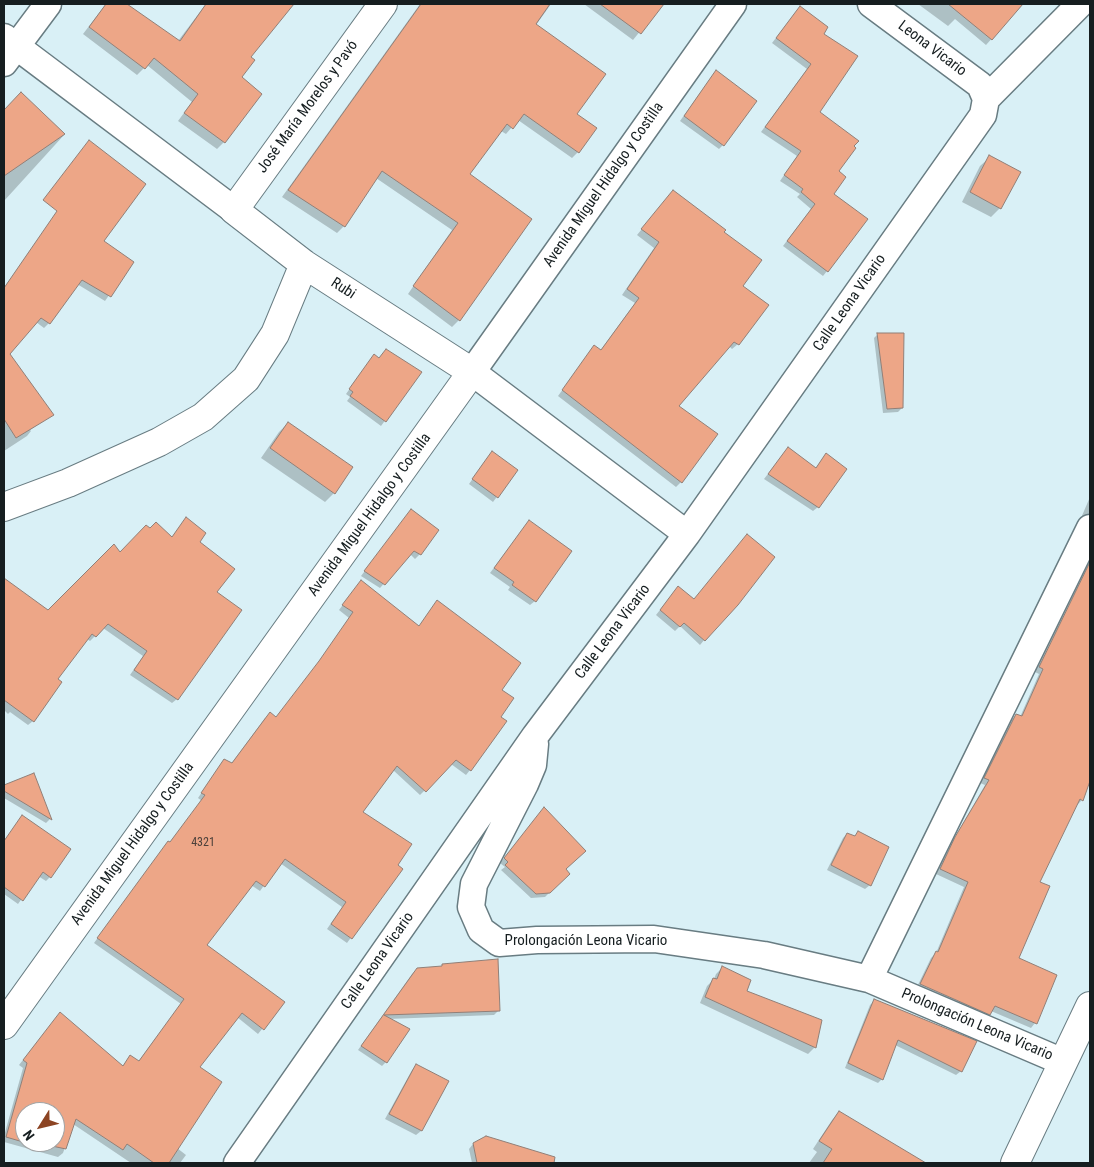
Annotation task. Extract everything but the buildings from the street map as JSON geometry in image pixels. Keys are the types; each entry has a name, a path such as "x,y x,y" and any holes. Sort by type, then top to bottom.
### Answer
{"street":[{"path":"8,49 48,4"},
{"name":"José María Morelos y Pavó","path":"234,210 383,4"},
{"name":"Avenida Miguel Hidalgo y Costilla","path":"4,1025 733,4"},
{"name":"Leona Vicario","path":"871,4 980,85 986,99"},
{"path":"986,99 1080,4"},
{"name":"Rubi","path":"8,49 234,210 304,264 472,372 687,534"},
{"name":"Calle Leona Vicario","path":"237,1163 535,736 687,534 983,115 986,99"},
{"path":"4,507 68,483 160,442 204,417 246,379 276,334 304,264"},
{"path":"869,979 1090,528"},
{"name":"Prolongación Leona Vicario","path":"535,736 533,765 474,884 471,907 481,930 499,942 654,939 764,955 869,979 1063,1062"},
{"path":"1015,1163 1090,1006"}]}
